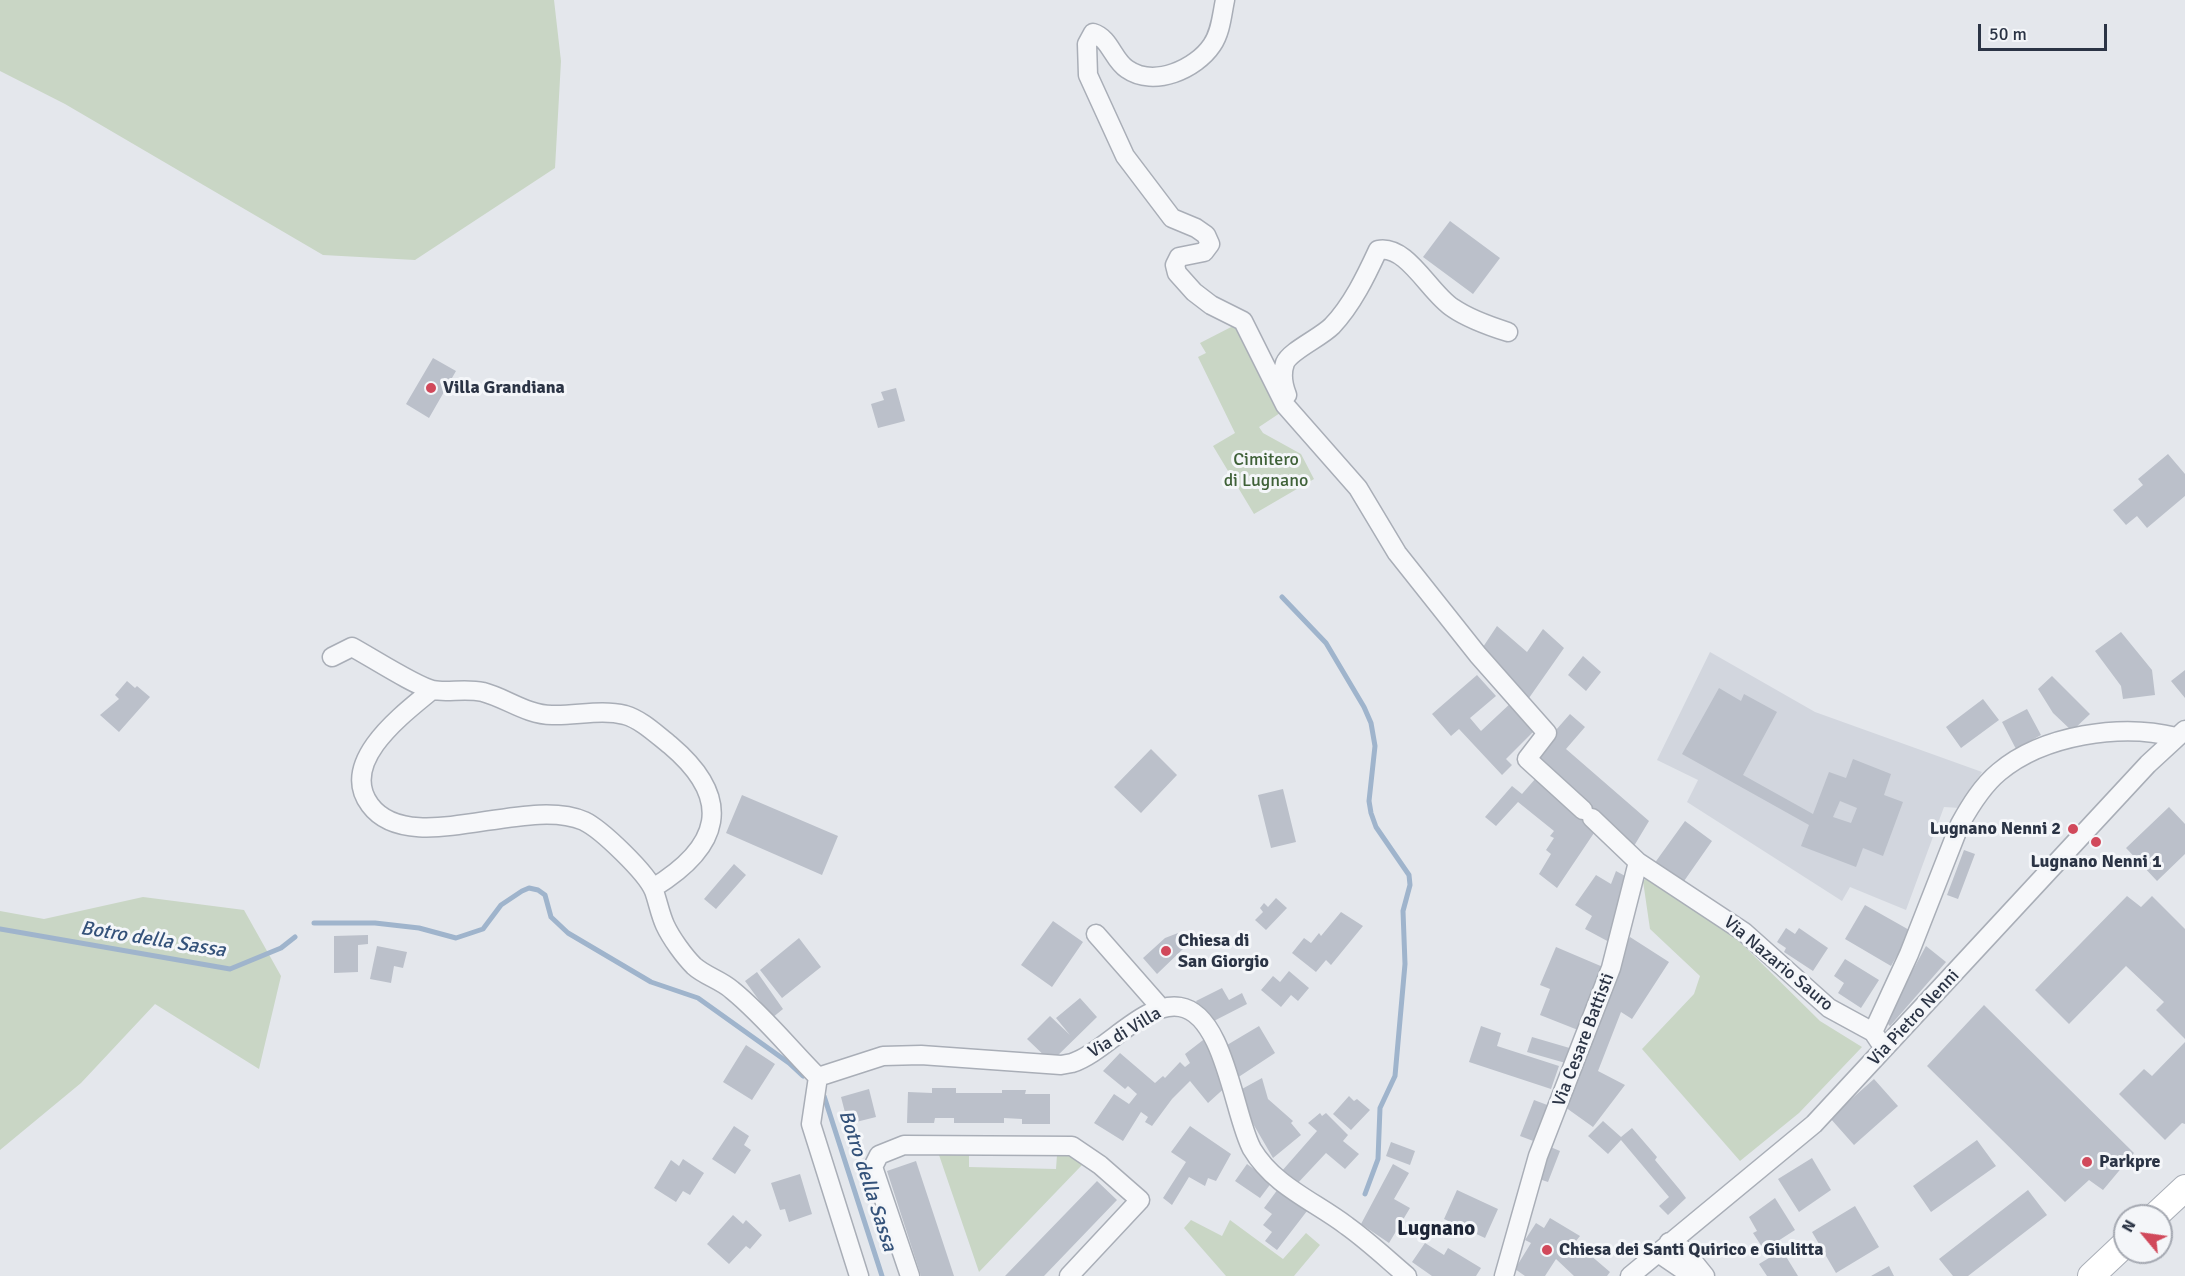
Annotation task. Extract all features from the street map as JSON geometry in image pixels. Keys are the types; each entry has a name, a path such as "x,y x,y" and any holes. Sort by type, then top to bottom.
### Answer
{"main road":[{"path":"2168,1204 2185,1188"},
{"path":"2091,1276 2113,1255"}],"street":[{"path":"1225,0 1212,45 1184,69 1162,78 1129,71 1116,60 1108,45 1093,33 1087,44 1088,75 1125,156 1172,218 1206,235 1210,244 1203,252 1179,257 1174,265 1177,273 1194,292 1211,305 1243,321 1285,405 1358,488 1397,553 1478,655 1547,733 1527,759 1638,862"},
{"path":"1296,419 1282,382 1285,363 1294,351 1305,347 1333,325 1361,286 1378,250 1387,248 1402,256 1451,307 1508,332"},
{"path":"332,657 352,647 432,690 459,688 484,693 551,716 586,712 624,715 641,722 676,751 695,771 706,788 713,808 710,831 693,859 653,888"},
{"path":"432,690 399,717 363,763 362,786 370,805 384,817 426,830 515,816 567,816 584,821 600,831 653,888 666,926 694,966 732,989 818,1077 811,1124 859,1276"},
{"path":"1872,1032 1909,954 1960,824 1970,807 1996,774 2017,759 2077,738 2143,731 2180,734"},
{"name":"Via Pietro Nenni","path":"1630,1276 1814,1124 2140,773 2180,734"},
{"name":"Via Nazario Sauro","path":"1638,862 1744,932 1828,1008 1872,1032 1885,1050"},
{"name":"Via Cesare Battisti","path":"1504,1276 1538,1156 1611,968 1638,862"},
{"path":"1096,934 1161,1008"},
{"name":"Via di Villa","path":"818,1077 883,1056 921,1055 1061,1065 1072,1063 1161,1008 1181,1007 1193,1012 1215,1040 1235,1091 1247,1139 1271,1173 1287,1187 1347,1226 1407,1276"},
{"path":"910,1276 873,1172 879,1155 893,1147 930,1143 1072,1146 1100,1165 1140,1200 1069,1276"},
{"path":"1695,1220 1692,1241 1698,1272"},
{"path":"1663,1247 1698,1272"}],"shaded area":[{"path":"1710,652 1815,712 1982,772 1960,808 1944,807 1906,910 1850,887 1842,901 1687,802 1698,780 1657,760"}],"green space":[{"path":"0,0 554,0 561,61 555,168 415,260 323,255 65,104 0,71"},
{"name":"Cimitero di Lugnano","path":"1237,324 1280,413 1259,427 1263,433 1301,454 1314,479 1254,514 1213,446 1235,433 1198,357 1206,353 1200,343"},
{"path":"1647,878 1739,941 1820,1021 1862,1047 1799,1113 1740,1161 1642,1049 1694,994 1700,976 1650,929 1643,881"},
{"path":"143,897 244,910 281,976 259,1069 155,1004 81,1083 0,1150 0,911 44,919"},
{"path":"969,1154 969,1167 1056,1169 1057,1155 1070,1156 1082,1165 979,1272 939,1155"},
{"path":"1191,1220 1222,1236 1230,1220 1283,1259 1306,1233 1320,1245 1294,1276 1226,1276 1184,1228"}],"building":[{"path":"1450,221 1500,258 1473,294 1423,257"},
{"name":"Villa Grandiana","path":"433,358 456,371 429,418 406,404"},
{"path":"896,388 905,421 878,428 871,404 884,400 881,392"},
{"path":"2168,454 2185,474 2185,496 2147,528 2137,516 2126,525 2113,510 2143,485 2138,479"},
{"path":"1497,626 1527,652 1543,629 1564,648 1529,698 1481,650"},
{"path":"2121,632 2152,670 2155,695 2123,699 2121,686 2095,651"},
{"path":"1583,656 1601,672 1586,691 1568,675"},
{"path":"2185,670 2185,698 2171,681"},
{"path":"1477,675 1496,696 1470,718 1481,731 1513,701 1538,727 1506,759 1512,765 1502,775 1459,729 1451,736 1432,714"},
{"path":"2052,676 2090,714 2072,731 2053,713 2038,689"},
{"path":"127,681 150,697 119,732 100,715 119,699 115,695"},
{"path":"1719,688 1741,701 1744,694 1777,712 1743,775 1813,814 1829,772 1846,778 1853,759 1891,774 1884,795 1903,802 1883,856 1863,848 1856,867 1801,846 1809,825 1682,754","holes":["1840,801 1857,808 1851,823 1833,817"]},
{"path":"1983,699 1999,720 1961,748 1946,727"},
{"path":"2027,709 2041,735 2016,749 2002,722"},
{"path":"1570,714 1585,727 1566,749 1649,821 1634,846 1596,830 1557,888 1539,874 1551,854 1546,850 1554,838 1550,836 1554,831 1518,802 1496,826 1485,817 1512,786 1522,794 1536,778 1534,755"},
{"path":"1151,749 1177,775 1141,813 1114,787"},
{"path":"1283,789 1296,842 1271,848 1258,795"},
{"path":"742,795 838,836 822,875 726,833"},
{"path":"2169,807 2185,824 2185,854 2157,881 2126,848"},
{"path":"1685,821 1712,841 1682,884 1654,864"},
{"path":"1964,850 1975,854 1958,899 1947,895"},
{"path":"734,864 746,875 716,909 704,899"},
{"path":"1616,871 1627,877 1611,943 1585,929 1592,916 1575,905 1596,875 1611,884"},
{"path":"2127,896 2141,907 2152,896 2185,929 2185,1039 2156,1010 2164,1002 2126,966 2069,1024 2035,990"},
{"path":"1276,898 1287,908 1266,930 1255,920 1263,912 1260,908 1264,903 1268,907"},
{"path":"1865,905 1911,931 1891,966 1845,939"},
{"path":"1341,912 1363,926 1331,965 1326,960 1316,972 1292,953 1304,938 1311,943 1319,933 1321,936"},
{"path":"1053,921 1083,942 1052,987 1021,965"},
{"path":"1786,928 1795,934 1799,928 1828,948 1813,971 1784,952 1786,948 1777,942"},
{"name":"Chiesa di San Giorgio","path":"1178,933 1183,936 1184,948 1157,974 1143,958 1165,938"},
{"path":"368,935 368,944 358,945 358,972 334,973 334,936"},
{"path":"1630,937 1669,962 1632,1019 1621,1012 1598,1071 1625,1085 1593,1127 1565,1107 1615,964"},
{"path":"799,938 821,967 782,998 760,970"},
{"path":"377,946 407,952 403,968 394,966 391,983 370,979"},
{"path":"1926,946 1946,962 1890,1026 1885,1021"},
{"path":"1556,947 1603,967 1578,1030 1540,1015 1550,989 1540,985"},
{"path":"1845,959 1879,980 1861,1008 1838,993 1844,983 1834,976"},
{"path":"1289,971 1309,988 1298,1001 1291,995 1281,1007 1261,990 1273,976 1280,982"},
{"path":"757,972 783,1009 772,1018 745,981"},
{"path":"1222,988 1229,1000 1242,993 1247,1004 1208,1024 1196,1001"},
{"path":"1080,998 1097,1017 1051,1062 1027,1039 1050,1016 1070,1035 1056,1018"},
{"path":"1984,1005 2134,1153 2103,1190 2089,1180 2065,1202 1927,1066"},
{"path":"1259,1026 1275,1053 1234,1080 1222,1048"},
{"path":"1481,1026 1501,1033 1497,1046 1559,1066 1551,1089 1469,1062"},
{"path":"1207,1037 1229,1084 1208,1103 1190,1081 1172,1099 1152,1126 1145,1122 1148,1117 1141,1112 1123,1141 1094,1123 1114,1094 1129,1104 1137,1094 1128,1086 1125,1089 1103,1071 1120,1053 1155,1083 1163,1076 1165,1078 1180,1062 1185,1067 1190,1063 1185,1054"},
{"path":"1532,1037 1573,1049 1569,1064 1527,1052"},
{"path":"2185,1042 2185,1124 2182,1123 2165,1140 2119,1094 2144,1069 2152,1076"},
{"path":"746,1045 775,1064 752,1100 723,1082"},
{"path":"1262,1078 1268,1099 1293,1121 1291,1123 1301,1135 1273,1158 1248,1115 1242,1089"},
{"path":"1874,1079 1898,1106 1854,1145 1830,1118"},
{"path":"932,1088 956,1088 956,1093 1002,1093 1002,1090 1026,1090 1025,1094 1050,1094 1050,1124 1022,1124 1022,1119 1004,1118 1004,1123 954,1123 954,1118 935,1118 934,1123 907,1123 908,1092 932,1093"},
{"path":"869,1089 876,1117 848,1124 841,1097"},
{"path":"1349,1096 1354,1101 1357,1099 1370,1110 1351,1130 1333,1114"},
{"path":"1534,1100 1550,1106 1536,1142 1520,1136"},
{"path":"1320,1113 1322,1116 1326,1113 1348,1135 1343,1141 1359,1154 1345,1169 1326,1153 1296,1185 1281,1172 1317,1131 1308,1123"},
{"path":"1603,1121 1621,1137 1632,1128 1657,1157 1655,1160 1686,1198 1668,1215 1659,1206 1669,1197 1621,1140 1608,1154 1588,1136"},
{"path":"734,1126 749,1136 744,1145 751,1150 735,1174 712,1159"},
{"path":"1190,1126 1231,1154 1216,1181 1208,1178 1205,1186 1189,1177 1172,1205 1163,1198 1186,1162 1171,1152"},
{"path":"1977,1140 1996,1166 1931,1212 1913,1186"},
{"path":"1391,1142 1415,1151 1410,1165 1386,1156"},
{"path":"1548,1146 1560,1151 1548,1182 1536,1178"},
{"path":"1812,1158 1831,1190 1799,1212 1778,1179"},
{"path":"683,1159 704,1173 690,1195 683,1191 676,1202 654,1188 671,1160 679,1166"},
{"path":"916,1161 954,1276 921,1276 887,1171"},
{"path":"1247,1164 1272,1182 1260,1198 1235,1181"},
{"path":"1393,1164 1409,1173 1394,1199 1410,1208 1389,1243 1361,1224"},
{"path":"800,1174 812,1214 789,1222 785,1209 780,1210 771,1183"},
{"path":"1097,1181 1117,1200 1044,1276 1005,1276"},
{"path":"1278,1189 1307,1211 1277,1250 1265,1241 1272,1232 1263,1225 1272,1214 1264,1208"},
{"path":"1457,1190 1498,1209 1485,1238 1444,1219"},
{"path":"2028,1190 2047,1215 1968,1276 1953,1276 1939,1259"},
{"path":"1775,1198 1795,1230 1764,1250 1753,1233 1757,1231 1749,1217"},
{"path":"1855,1206 1879,1247 1836,1273 1812,1232"},
{"path":"733,1215 743,1224 746,1220 762,1235 750,1249 746,1246 729,1264 707,1244"},
{"name":"Chiesa dei Santi Quirico e Giulitta","path":"1550,1218 1580,1236 1572,1246 1578,1251 1582,1248 1610,1272 1607,1276 1574,1276 1556,1259 1545,1276 1525,1276 1515,1269 1531,1243 1525,1240 1536,1223 1544,1228"},
{"path":"1425,1243 1444,1255 1448,1248 1481,1268 1476,1276 1432,1276 1412,1262"},
{"path":"1782,1250 1798,1276 1767,1276 1759,1264"},
{"path":"1889,1266 1894,1276 1871,1276"}],"waterway":[{"path":"1282,597 1326,643 1364,707 1371,723 1375,746 1369,801 1371,813 1376,827 1409,875 1410,885 1403,911 1405,964 1395,1076 1380,1108 1378,1159 1365,1194"},
{"name":"Botro della Sassa","path":"314,923 375,923 419,928 456,938 483,929 501,905 522,891 529,888 538,890 545,895 551,917 568,933 651,982 698,998 789,1063 803,1076"},
{"name":"Botro della Sassa","path":"0,929 230,969 281,948 295,937"},
{"name":"Botro della Sassa","path":"824,1096 882,1276"}],"place":[{"name":"Villa Grandiana","path":"431,388"},
{"name":"Lugnano Nenni 2","path":"2073,829"},
{"name":"Lugnano Nenni 1","path":"2096,842"},
{"name":"Chiesa di San Giorgio","path":"1166,951"},
{"name":"Parkpre","path":"2087,1162"},
{"name":"Chiesa dei Santi Quirico e Giulitta","path":"1547,1250"}],"district":[{"name":"Lugnano","path":"1436,1229"}]}
